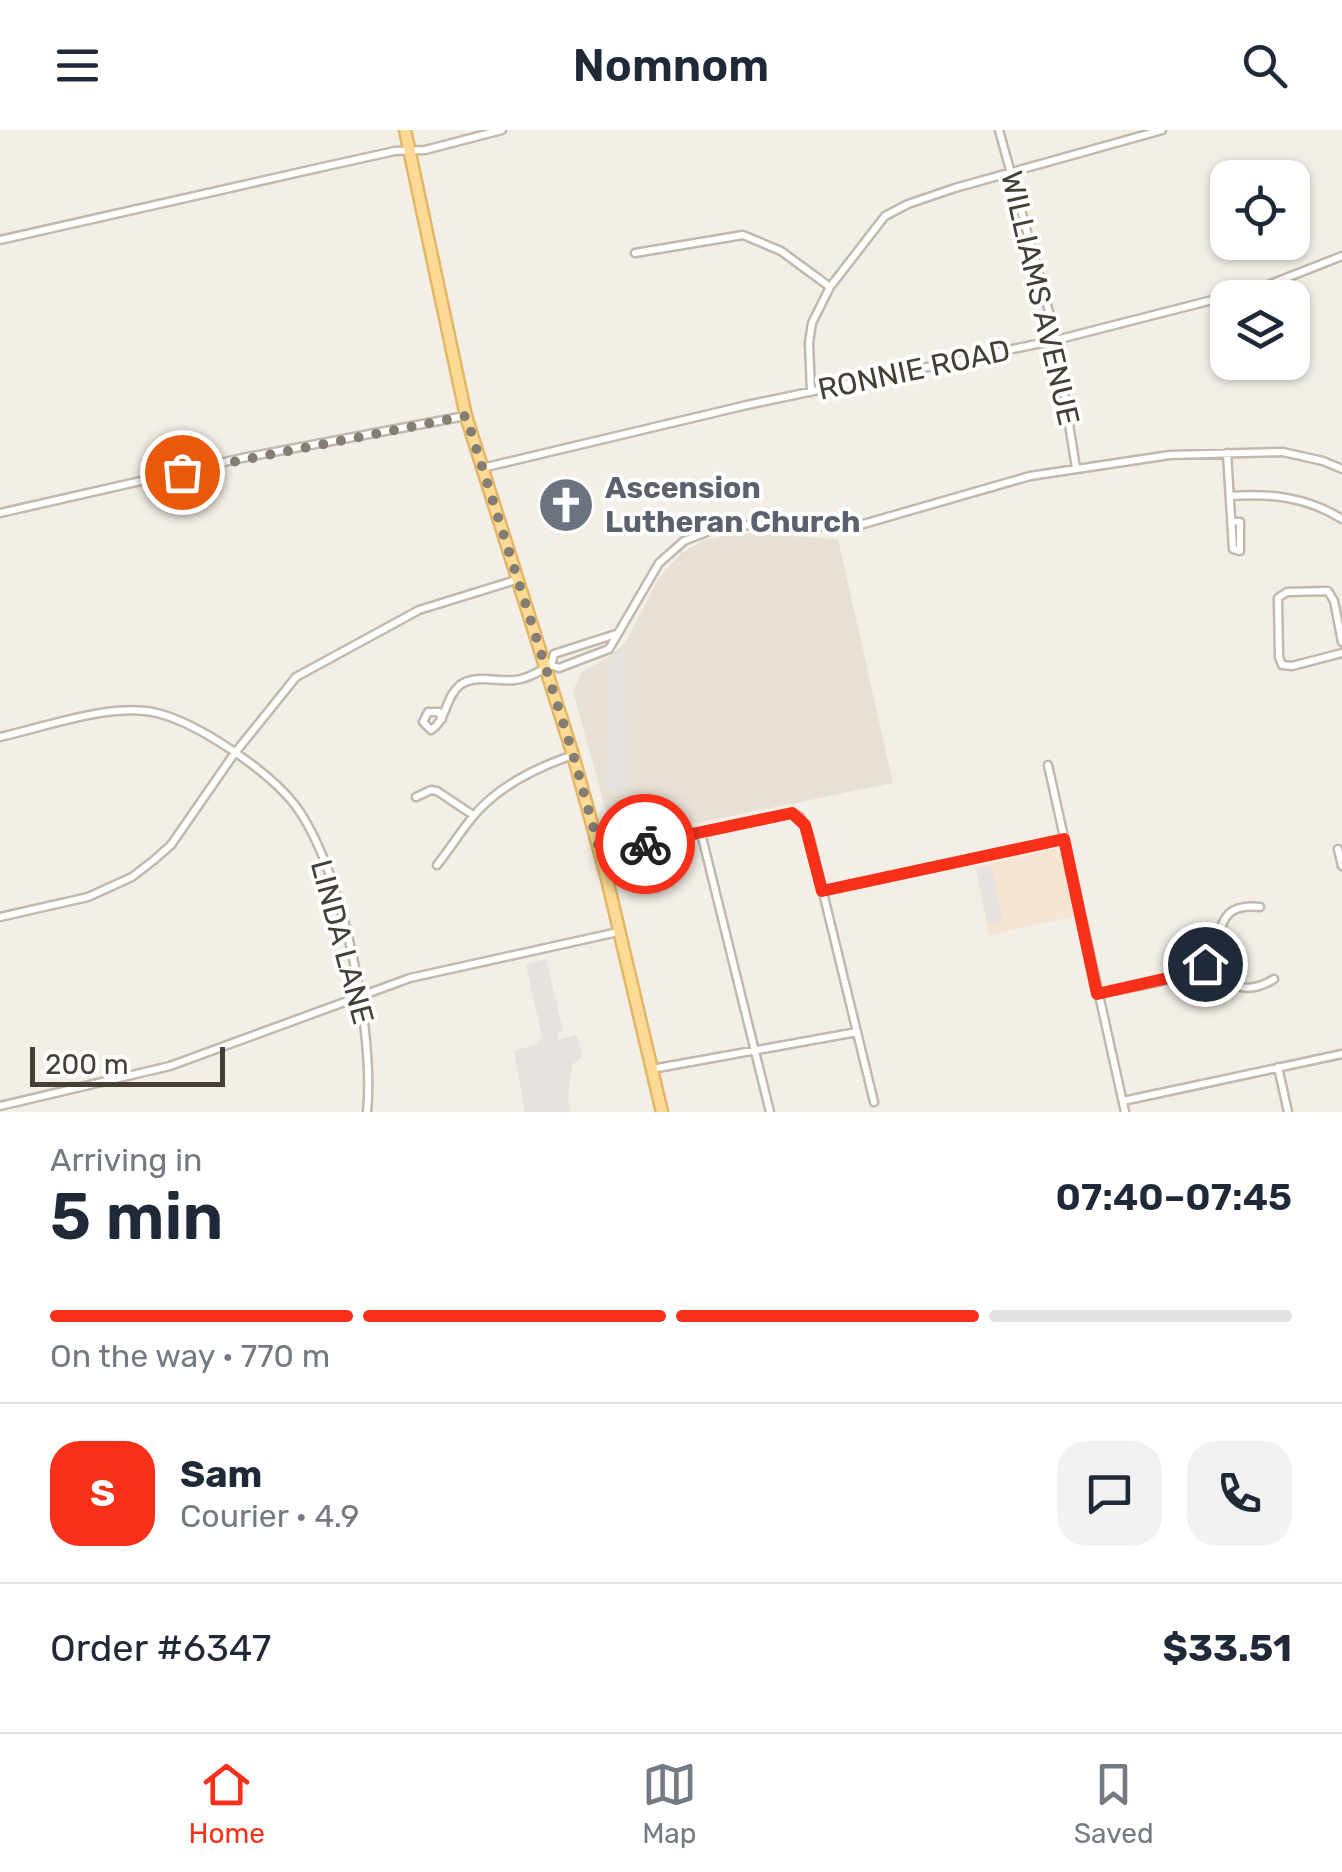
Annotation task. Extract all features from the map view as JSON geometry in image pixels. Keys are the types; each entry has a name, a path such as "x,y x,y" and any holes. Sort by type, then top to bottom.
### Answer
{"main road":[{"path":"405,130 466,416 573,754 662,1112"}],"street":[{"path":"0,240 502,130"},
{"name":"WILLIAMS AVENUE","path":"1000,130 1056,340 1076,468"},
{"path":"811,392 812,322 830,287 875,226 900,206 1162,130"},
{"path":"636,253 743,235 781,251 830,287"},
{"name":"RONNIE ROAD","path":"481,468 1056,340 1263,288 1342,256"},
{"path":"0,513 242,458 466,416"},
{"path":"442,719 458,686 469,681 517,680 548,666 559,668 609,650 659,563 684,541 703,532 746,525 853,527 896,517 987,486 1154,457 1283,452 1342,469"},
{"path":"1227,453 1231,521"},
{"path":"1230,496 1286,497 1318,506 1342,519"},
{"path":"0,917 88,897 132,877 171,844 234,754 296,677 419,610 516,580"},
{"path":"1342,642 1334,601 1328,591 1287,592 1278,598 1282,665 1342,653"},
{"path":"548,666 554,654 617,634"},
{"name":"LINDA LANE","path":"0,737 114,712 145,711 179,722 234,754 284,794 312,836 342,919 370,1049 368,1112"},
{"path":"436,864 473,816 512,782 573,754"},
{"path":"1048,765 1125,1112"},
{"path":"416,797 437,791 473,816"},
{"path":"601,855 792,813 805,825 874,1102"},
{"path":"701,832 770,1112"},
{"path":"822,891 1064,839"},
{"path":"1338,850 1342,866"},
{"path":"1097,994 1190,973 1205,964 1234,909 1260,907"},
{"path":"0,1106 170,1066 360,995 441,970 620,931"},
{"path":"1205,964 1234,987 1244,990 1274,980"},
{"path":"652,1069 857,1032"},
{"path":"1122,1101 1342,1054"},
{"path":"1278,1067 1288,1112"}],"shaded area":[{"path":"741,533 838,539 893,783 614,840 573,691 582,672 626,642 658,579 681,553 704,540"},
{"path":"625,650 626,790 620,791 606,789 608,664"},
{"path":"1055,849 1061,854 1075,916 989,935 975,867"},
{"path":"991,865 1003,922 988,925 976,868"},
{"path":"546,959 563,1031 558,1040 577,1035 582,1056 572,1065 568,1100 571,1112 525,1112 514,1051 537,1044 542,1037 526,964"}],"way so far":[{"path":"182,472 466,416 601,855 645,844"}],"place":[{"name":"Ascension Lutheran Church","path":"566,505"}],"route":[{"path":"645,844 792,813 805,825 822,891 1064,839 1097,994 1190,973 1205,964"}]}
